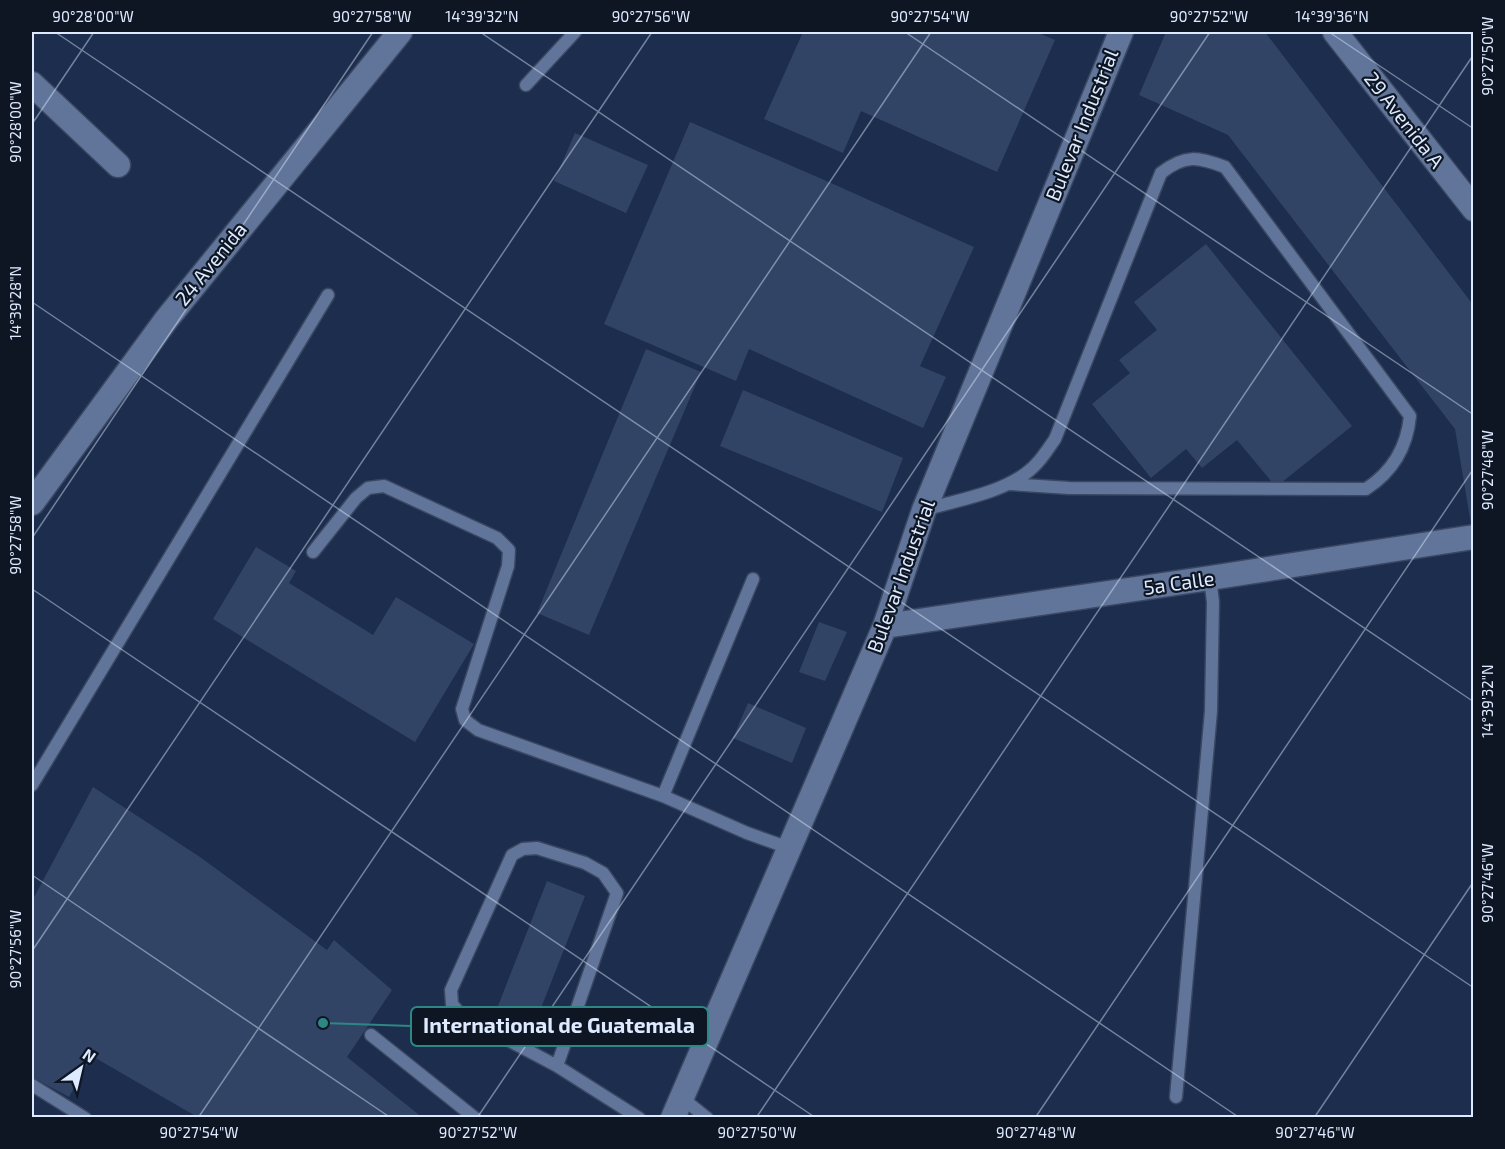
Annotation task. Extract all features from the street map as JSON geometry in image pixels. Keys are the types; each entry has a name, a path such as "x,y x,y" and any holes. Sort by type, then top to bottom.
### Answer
{"street":[{"name":"24 Avenida","path":"32,503 166,320 400,32"},
{"name":"Bulevar Industrial","path":"677,1108 885,626 924,510 1121,32"},
{"name":"29 Avenida A","path":"1335,32 1473,209"},
{"path":"32,84 118,165"},
{"name":"5a Calle","path":"885,626 1473,537"}],"lane":[{"path":"526,85 575,32"},
{"path":"924,510 1010,484 1040,462 1055,439 1161,173 1184,160 1198,158 1225,168 1410,416 1409,430 1395,463 1380,479 1366,489 1069,488 1010,484"},
{"path":"32,785 328,295"},
{"path":"313,552 356,498 368,488 384,486 498,538 509,550 508,567 462,709 465,720 478,730 663,795 747,833 789,848"},
{"path":"1176,1097 1211,711 1213,602 1210,578"},
{"path":"663,795 753,579"},
{"path":"557,1066 617,893 603,873 585,863 537,848 523,849 512,855 451,990 452,1004 461,1015 557,1066 639,1118"},
{"path":"371,1035 475,1118"},
{"path":"32,1085 85,1118"},
{"path":"677,1108 707,1118"}],"building":[{"path":"803,32 1036,32 1055,40 997,172 861,111 843,153 764,119"},
{"path":"1166,32 1265,32 1474,306 1474,524 1471,524 1455,429 1228,135 1139,95"},
{"path":"690,122 974,247 920,366 946,377 923,428 749,349 736,381 604,324"},
{"path":"575,133 648,165 626,213 554,181"},
{"path":"1206,244 1352,426 1276,487 1237,440 1202,468 1186,449 1151,478 1092,404 1130,373 1119,360 1157,330 1134,302"},
{"path":"646,349 701,372 589,635 537,613"},
{"path":"743,390 903,458 882,512 720,446"},
{"path":"256,547 296,571 289,583 373,635 396,597 474,644 415,742 213,619"},
{"path":"819,622 847,632 825,681 799,672"},
{"path":"748,703 806,728 792,763 733,738"},
{"path":"93,787 200,857 327,950 334,940 392,990 347,1057 423,1118 199,1118 92,1056 69,1097 32,1077 32,901"},
{"path":"547,881 585,896 532,1031 494,1016"}],"place":[{"name":"International de Guatemala","path":"323,1023"}]}
